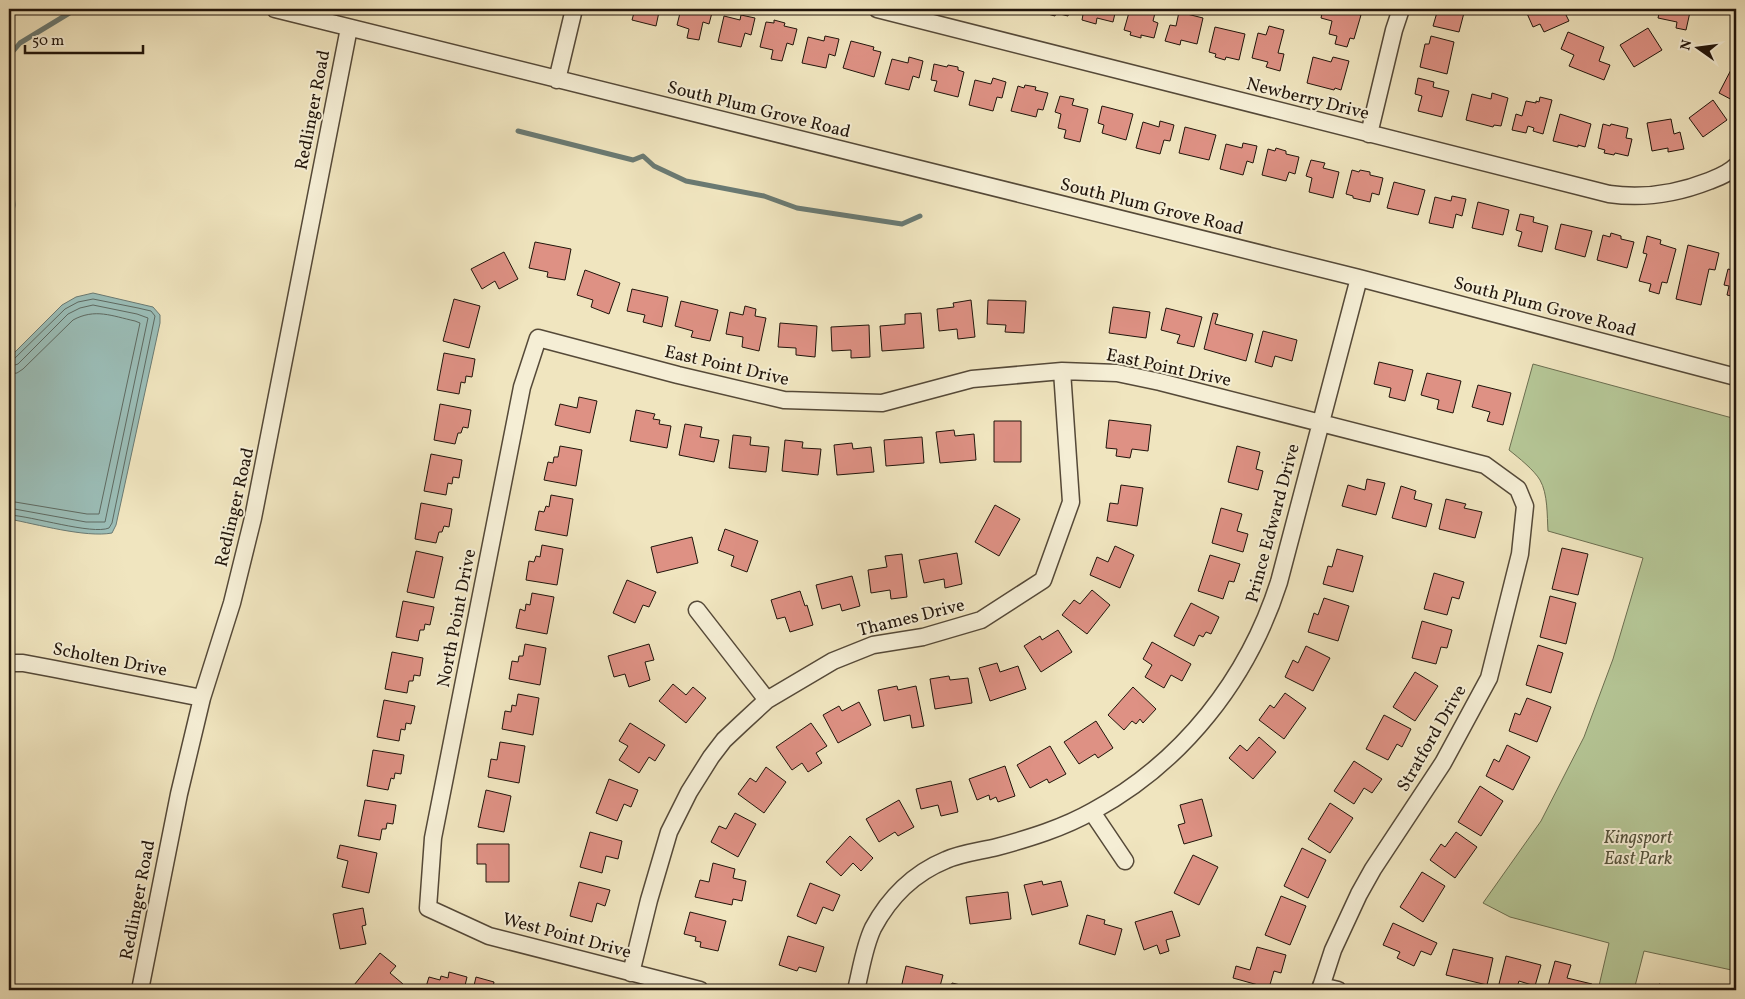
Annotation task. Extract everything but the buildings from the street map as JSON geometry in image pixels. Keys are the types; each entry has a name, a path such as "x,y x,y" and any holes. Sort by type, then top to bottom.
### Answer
{"street":[{"name":"South Plum Grove Road","path":"275,9 1359,278 1736,377"},
{"path":"557,80 574,9"},
{"name":"Newberry Drive","path":"877,9 1595,191 1623,196 1654,196 1734,174"},
{"path":"1369,134 1394,30 1401,9"},
{"name":"Redlinger Road","path":"140,990 163,865 202,698 232,603 253,518 349,28"},
{"name":"Prince Edward Drive","path":"856,990 873,930 881,916 903,888 922,873 947,859 1049,831 1092,812 1132,787 1170,757 1199,726 1239,672 1258,637 1272,603 1359,278"},
{"name":"East Point Drive","path":"538,338 678,375 784,400 882,403 972,379 1062,371 1117,373 1160,382 1485,465 1518,489"},
{"name":"North Point Drive","path":"428,908 433,838 522,388 538,338"},
{"name":"Thames Drive","path":"632,973 669,832 711,757 724,740 767,700 833,661 873,645 923,637 981,620 1042,580 1070,502 1062,371"},
{"name":"Stratford Drive","path":"1320,988 1333,950 1373,868 1443,763 1489,678 1520,554 1525,506 1518,489"},
{"path":"697,610 767,700"},
{"name":"Scholten Drive","path":"9,663 24,663 202,698"},
{"path":"1092,812 1125,861"},
{"name":"West Point Drive","path":"428,908 489,936 700,990"},
{"path":"1320,988 1338,990"}],"green space":[{"name":"Kingsport East Park","path":"1533,364 1736,419 1736,971 1644,951 1634,990 1598,990 1609,943 1510,917 1483,903 1541,821 1584,737 1613,659 1643,558 1548,531 1546,498 1543,486 1530,468 1509,450"}],"water":[{"path":"93,293 153,307 160,315 160,323 116,525 112,533 101,534 75,532 9,519 9,358 62,305 76,297"}],"waterway":[{"path":"9,56 20,43 76,9"},
{"path":"518,131 633,160 643,156 654,166 686,181 764,196 797,208 902,224 920,216"},
{"path":"9,160 13,205 9,233"}]}
